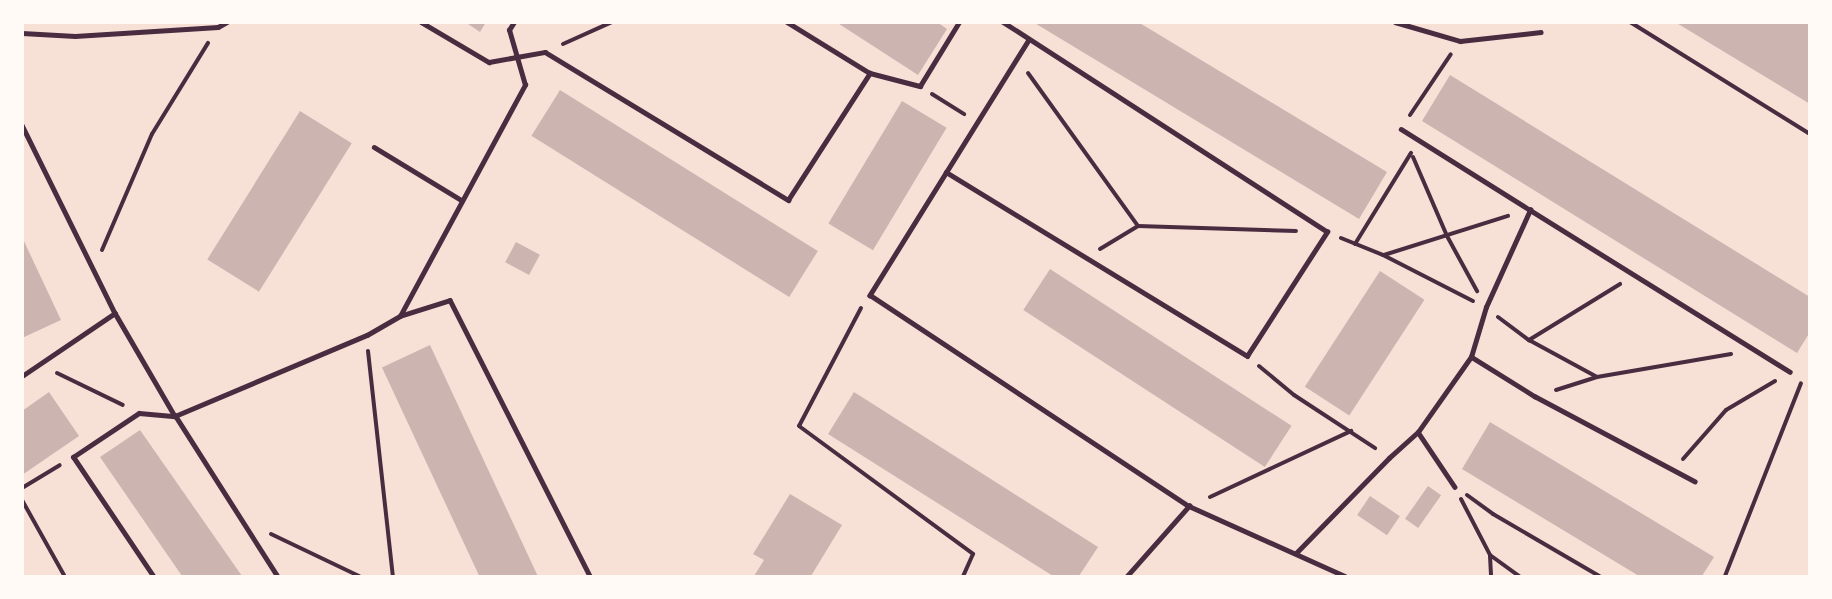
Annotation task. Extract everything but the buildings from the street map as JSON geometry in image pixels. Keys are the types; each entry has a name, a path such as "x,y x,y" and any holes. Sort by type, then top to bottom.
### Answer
{"lane":[{"path":"22,33 75,36 218,27 227,22"},
{"path":"421,22 489,62 545,52 788,200 870,73"},
{"path":"400,316 525,85 509,30 514,22"},
{"path":"787,22 870,73 920,86 959,22"},
{"path":"946,172 1247,356 1327,232 1002,22"},
{"path":"1395,22 1460,41 1541,32"},
{"path":"1029,40 870,295 1189,506 1345,576"},
{"path":"22,125 115,313 175,416 277,576"},
{"path":"1401,129 1790,372"},
{"path":"374,147 461,200"},
{"path":"1296,553 1389,458 1418,432 1471,357 1486,307 1530,210"},
{"path":"153,576 73,457 140,413 175,416 367,335 400,316 450,300 590,576"},
{"path":"22,376 115,313"},
{"path":"1471,357 1535,397 1695,482"},
{"path":"1418,432 1455,487"},
{"path":"1127,576 1189,506"}],"path":[{"path":"545,52 612,22"},
{"path":"1630,22 1809,134"},
{"path":"94,270 152,134 218,27"},
{"path":"1460,41 1401,129 1447,236 1486,307"},
{"path":"1018,57 1138,226"},
{"path":"920,86 978,122"},
{"path":"1355,244 1411,152"},
{"path":"1383,255 1530,210"},
{"path":"1087,258 1138,226 1327,232 1383,255 1486,307 1529,340 1597,377"},
{"path":"1529,340 1634,275"},
{"path":"870,295 799,426 973,554 963,576"},
{"path":"367,335 393,576"},
{"path":"1535,397 1597,377 1755,350"},
{"path":"1247,356 1294,395 1389,458"},
{"path":"40,365 140,413"},
{"path":"1674,470 1726,410 1790,372"},
{"path":"1725,576 1802,381"},
{"path":"1189,506 1351,431"},
{"path":"22,488 73,457"},
{"path":"1455,487 1490,555 1491,576"},
{"path":"1455,487 1493,514 1599,576"},
{"path":"22,500 64,575"},
{"path":"241,520 359,576"},
{"path":"1490,555 1519,576"}]}
